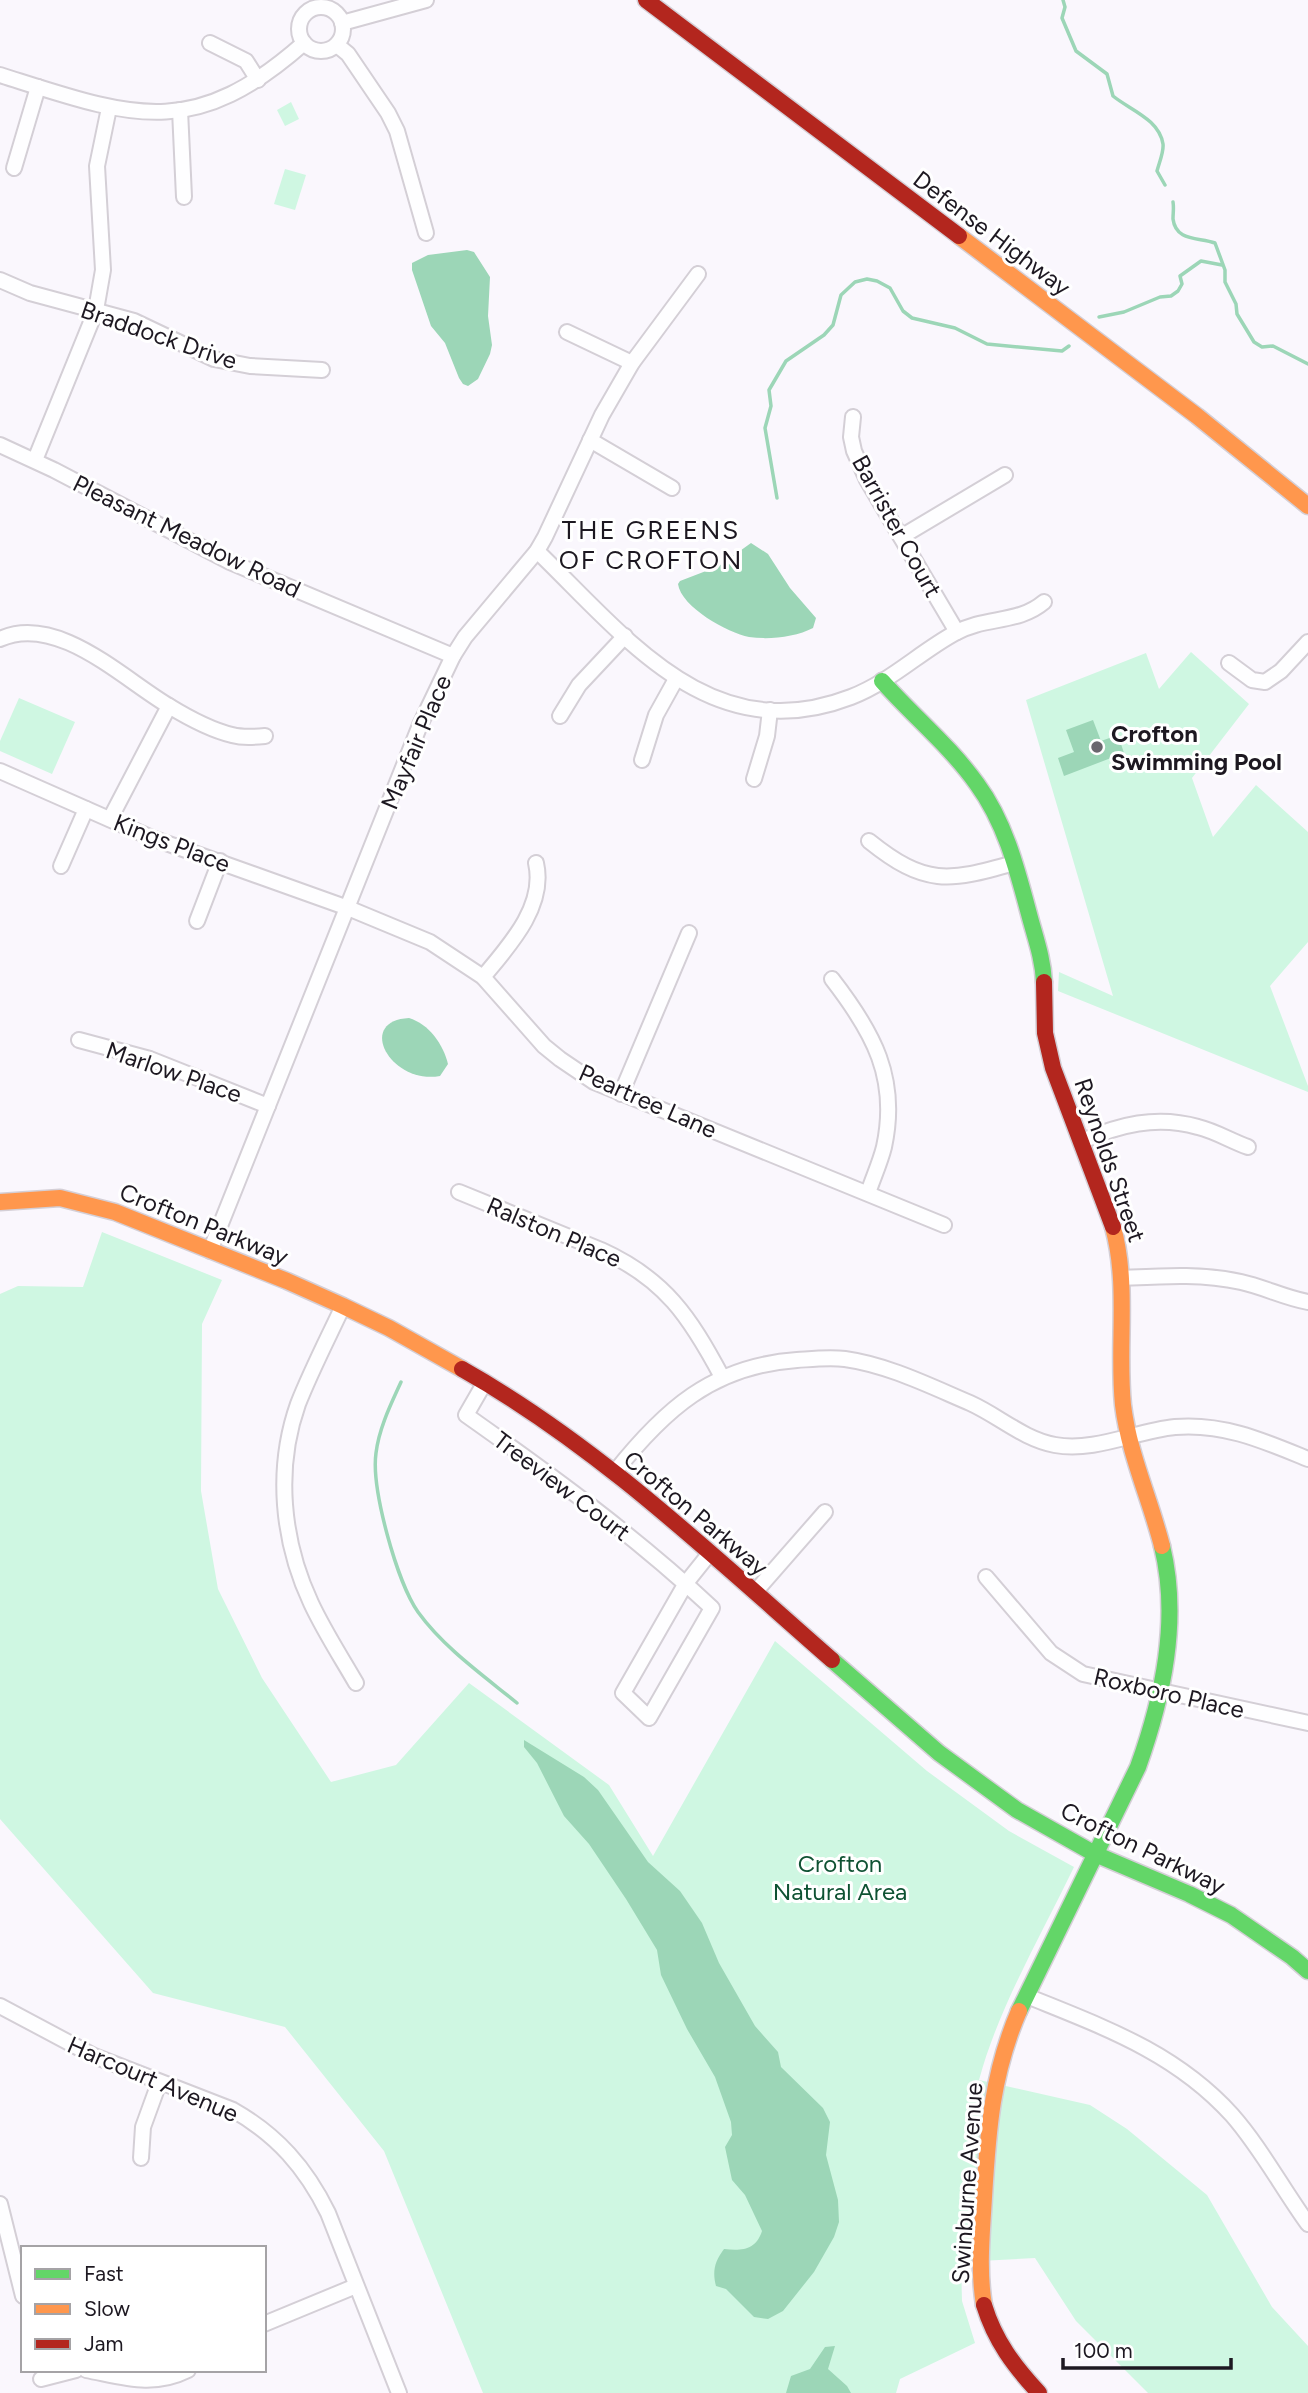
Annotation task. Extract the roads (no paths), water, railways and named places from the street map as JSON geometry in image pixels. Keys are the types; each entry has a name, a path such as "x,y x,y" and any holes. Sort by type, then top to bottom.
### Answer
{"street":[{"path":"342,23 426,0"},
{"name":"Defense Highway","path":"646,0 1186,408 1308,506"},
{"path":"317,4 332,10 342,23 341,38 337,45 323,51 310,48 300,36 303,16 317,4"},
{"path":"211,43 246,61 258,80"},
{"path":"0,75 109,108 144,113 180,110 214,102 258,80 304,43"},
{"path":"337,45 348,54 397,131 426,233"},
{"path":"13,168 38,87"},
{"path":"34,460 96,310 103,270 97,166 109,108"},
{"path":"180,110 184,197"},
{"name":"Mayfair Place","path":"211,1251 420,725 453,656 481,616 537,551 590,440 632,363 698,274"},
{"name":"Braddock Drive","path":"0,280 30,293 134,321 214,359 250,366 323,370"},
{"path":"567,332 632,363"},
{"name":"Barrister Court","path":"853,417 851,437 854,452 867,480 957,632"},
{"path":"590,440 672,488"},
{"name":"Pleasant Meadow Road","path":"0,446 34,460 230,562 453,656"},
{"path":"901,537 1005,475"},
{"path":"537,551 625,636 676,679 723,701 769,710 823,705 852,696 882,681 957,632 979,622 1022,615 1044,602"},
{"path":"0,639 13,633 33,633 76,646 96,656 169,706 232,735 265,736"},
{"path":"561,716 579,685 625,636"},
{"path":"1229,663 1252,680 1265,682 1281,671 1308,642"},
{"path":"642,760 656,715 676,679"},
{"name":"Reynolds Street","path":"882,681 903,707 972,777 1000,822 1041,957 1044,1025 1052,1065 1114,1230 1122,1278 1123,1403 1128,1437 1152,1507 1165,1560 1169,1628 1162,1692 1151,1735 1095,1854"},
{"path":"110,819 169,706"},
{"path":"754,779 767,736 769,710"},
{"name":"Kings Place","path":"0,771 152,838 348,908"},
{"path":"61,866 86,809"},
{"path":"869,841 902,865 931,876 969,876 1014,863"},
{"path":"197,921 220,861"},
{"path":"483,977 513,940 532,906 539,877 536,863"},
{"name":"Peartree Lane","path":"348,908 430,942 483,977 527,1028 560,1059 594,1082 944,1225"},
{"path":"621,1094 689,933"},
{"path":"832,979 868,1030 884,1075 887,1102 884,1148 868,1194"},
{"name":"Marlow Place","path":"79,1040 150,1059 268,1105"},
{"path":"1082,1141 1122,1125 1153,1121 1198,1127 1248,1147"},
{"name":"Ralston Place","path":"459,1192 624,1260 684,1312 722,1377"},
{"name":"Crofton Parkway","path":"0,1202 60,1198 115,1212 288,1281 343,1306 389,1328 485,1382 614,1473 978,1783 1017,1810 1095,1854 1231,1915 1308,1971"},
{"path":"1122,1278 1177,1275 1222,1278 1289,1299 1308,1302"},
{"path":"343,1306 298,1405 284,1466 284,1499 290,1544 299,1575 312,1605 356,1683"},
{"path":"614,1473 643,1437 671,1410 694,1392 722,1377 782,1361 844,1359 907,1377 979,1407 1016,1431 1052,1445 1091,1445 1174,1427 1220,1428 1263,1440 1308,1459"},
{"name":"Treeview Court","path":"485,1382 466,1415 607,1517 686,1583"},
{"path":"755,1592 825,1512"},
{"path":"686,1583 712,1608 649,1718 623,1693 686,1583 710,1553"},
{"name":"Roxboro Place","path":"986,1577 1039,1641 1066,1665 1083,1674 1308,1723"},
{"name":"Swinburne Avenue","path":"1039,2393 1015,2368 991,2331 983,2308 979,2276 992,2097 1006,2043 1095,1854"},
{"path":"1027,1996 1145,2046 1206,2088 1255,2143 1308,2224"},
{"name":"Harcourt Avenue","path":"0,2006 68,2044 159,2083 233,2110 253,2121 288,2151 316,2189 399,2393"},
{"path":"142,2158 143,2127 159,2083"},
{"path":"0,2204 21,2289"},
{"path":"266,2323 356,2286"},
{"path":"42,2381 70,2372"},
{"path":"97,2372 145,2381 160,2381 183,2372"}],"waterway":[{"path":"1063,0 1065,7 1062,18 1076,51 1107,74 1113,96 1143,116 1160,135 1163,147 1157,171 1165,185"},
{"path":"1173,202 1173,219 1179,232 1215,243 1237,314 1254,342 1262,347 1273,346 1308,364"},
{"path":"1099,317 1124,312 1160,297 1171,296 1182,284 1180,276 1201,261 1222,265"},
{"path":"777,498 765,428 771,406 769,390 786,361 824,335 833,325 841,295 855,282 867,279 877,281 890,288 903,311 912,318 955,328 987,344 1062,351 1069,346"},
{"path":"401,1382 386,1416 376,1453 378,1489 394,1558 410,1598 428,1625 465,1661 517,1703"}],"place":[{"name":"Crofton Swimming Pool","path":"1097,747"}],"district":[{"name":"THE GREENS OF CROFTON","path":"651,545"}],"park label":[{"name":"Crofton Natural Area","path":"840,1877"}]}
